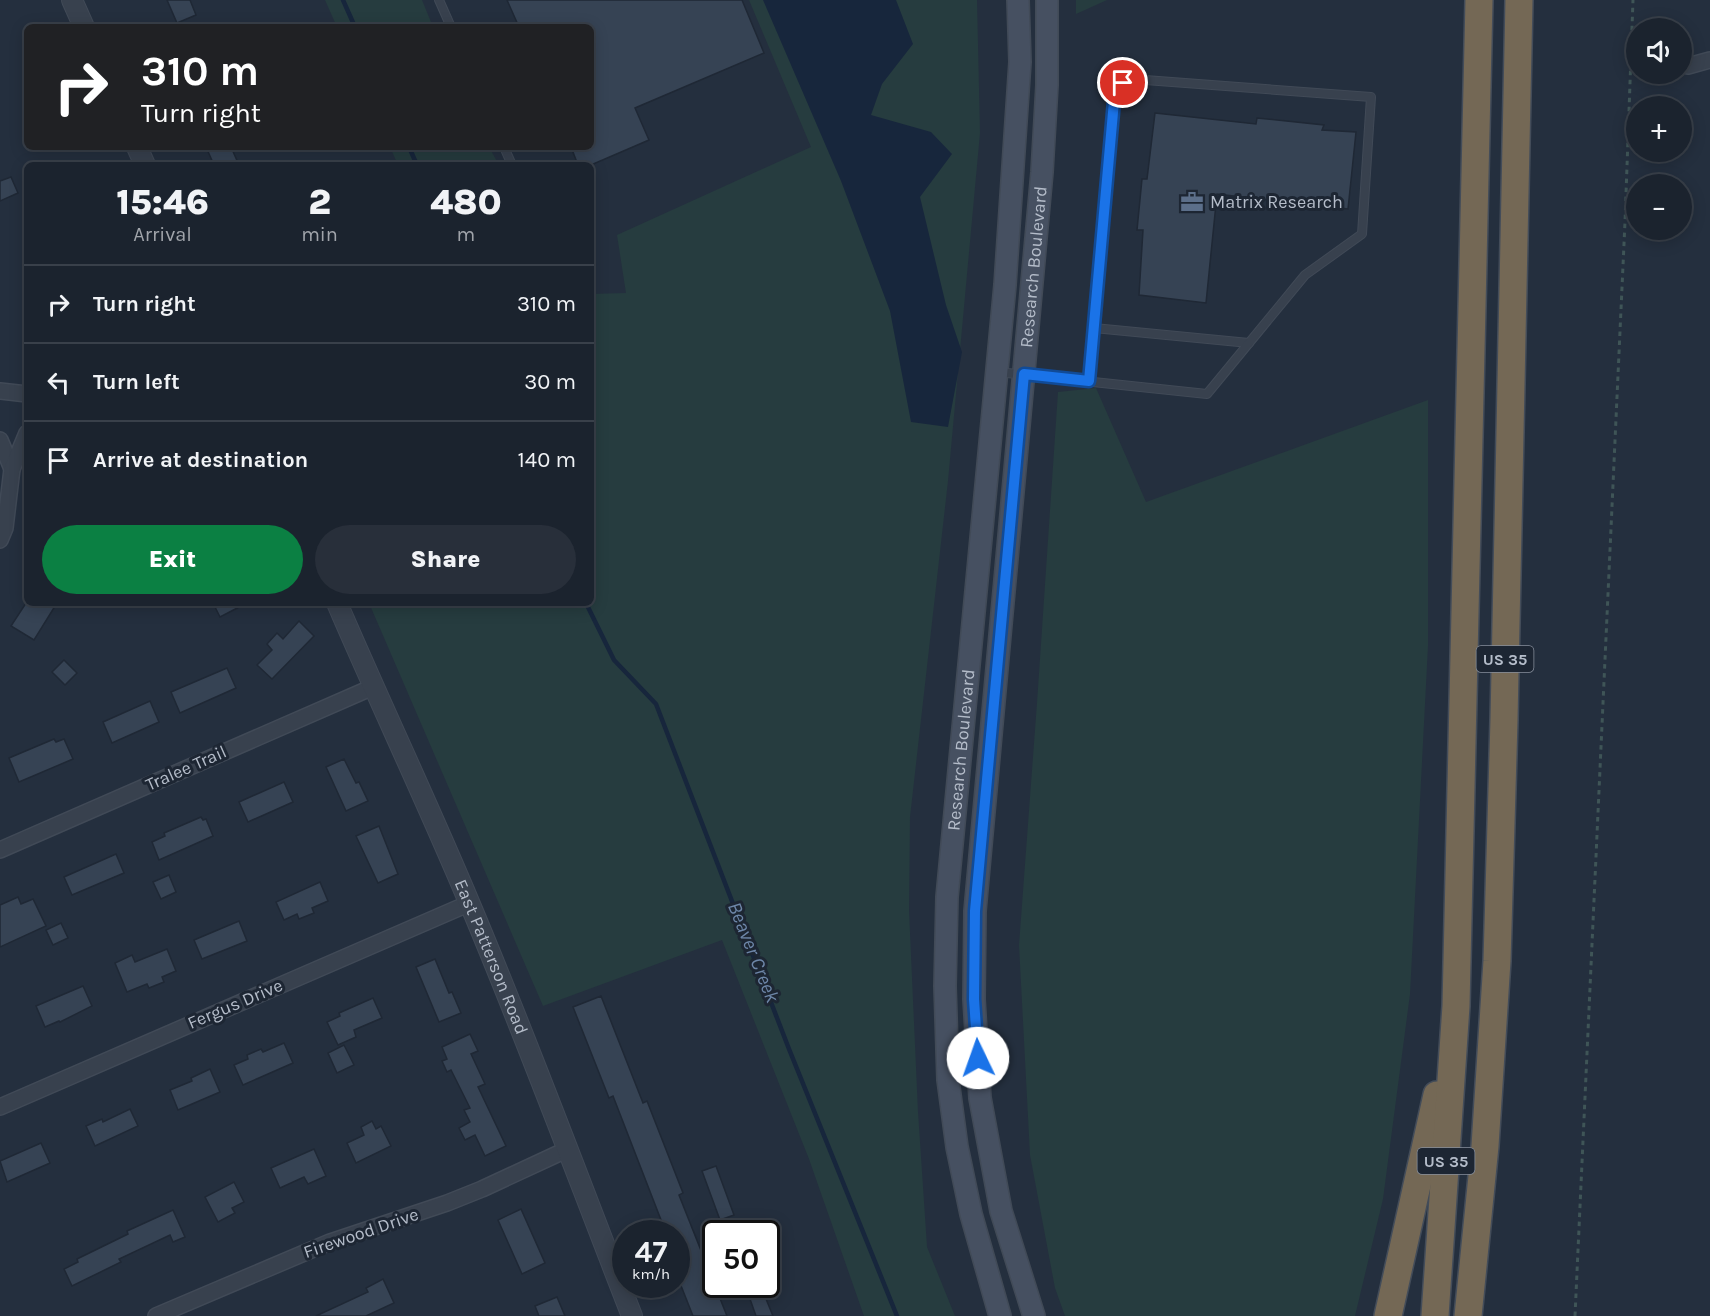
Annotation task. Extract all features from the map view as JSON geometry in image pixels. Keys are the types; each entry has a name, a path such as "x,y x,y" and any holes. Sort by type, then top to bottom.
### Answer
{"highway":[{"name":"US 35","path":"1435,1316 1456,1006 1479,0"},
{"name":"US 35","path":"1468,1316 1485,1146 1497,961 1519,0"},
{"path":"1388,1316 1456,1006"}],"main road":[{"name":"Research Boulevard","path":"1000,1316 971,1214 957,1147 948,1080 945,986 947,897 1005,285 1020,62 1018,0"},
{"name":"Research Boulevard","path":"1034,1316 1001,1211 990,1155 980,1098 974,999 975,911 1042,172 1047,85 1047,0"}],"street":[{"path":"72,0 83,24"},
{"path":"1692,65 1710,60"},
{"path":"0,391 24,394"},
{"path":"0,440 12,469"},
{"path":"0,540 6,517 12,469 24,440"},
{"name":"East Patterson Road","path":"338,606 470,903 535,1062 566,1150 632,1316"},
{"name":"Tralee Trail","path":"0,850 373,687"},
{"name":"Fergus Drive","path":"0,1107 470,903"},
{"name":"Firewood Drive","path":"156,1316 330,1242 473,1193 566,1150"}],"lane":[{"path":"439,0 450,24"},
{"path":"996,372 1207,394 1305,275 1362,234 1371,97 1132,79 1115,90 1089,381"},
{"path":"1094,328 1249,343"}],"path":[{"path":"1575,1316 1625,234 1633,0"}],"green space":[{"path":"325,0 422,0 432,24 336,24"},
{"path":"749,0 977,0 980,133 948,481 910,817 909,910 927,1247 955,1316 864,1316 809,1159 722,940 543,1006 370,606 594,606 594,294 626,293 617,235 811,147"},
{"path":"1076,0 1107,0 1076,14"},
{"path":"391,150 491,150 497,162 397,162"},
{"path":"1096,388 1146,502 1428,400 1428,646 1410,994 1383,1199 1355,1316 1065,1316 1055,1288 1030,1155 1019,945 1058,392"}],"water":[{"path":"763,0 896,0 913,44 882,84 871,115 931,132 952,154 920,197 946,305 962,352 948,427 911,422 890,311 841,181"}],"building":[{"path":"167,0 190,0 196,15 177,23"},
{"path":"507,0 742,0 764,53 635,108 649,140 594,164 577,162 572,150 594,150 594,24 518,24"},
{"path":"1155,113 1256,124 1257,118 1324,125 1322,130 1356,132 1348,209 1217,194 1206,303 1139,295 1143,230 1137,230 1142,179 1147,179"},
{"path":"207,150 232,150 238,162 213,162"},
{"path":"11,177 18,193 0,201 0,181"},
{"path":"24,606 55,606 34,640 11,626"},
{"path":"214,606 241,606 220,617"},
{"path":"299,621 314,636 272,679 257,665 272,650 267,644 277,633 283,639"},
{"path":"64,660 77,673 65,685 52,672"},
{"path":"227,668 236,688 180,713 171,692"},
{"path":"150,701 159,722 112,743 103,722"},
{"path":"54,739 56,742 64,739 73,759 19,782 9,758"},
{"path":"344,759 368,801 346,811 326,767"},
{"path":"284,782 293,802 248,822 239,802"},
{"path":"201,817 203,820 206,819 213,836 159,860 152,842 165,836 164,833"},
{"path":"379,826 398,874 378,883 356,836"},
{"path":"116,854 124,873 72,895 64,877"},
{"path":"169,875 176,892 161,899 153,882"},
{"path":"320,882 328,901 312,908 314,913 299,919 297,914 284,920 276,902"},
{"path":"18,897 21,904 33,899 46,926 0,947 0,905"},
{"path":"239,921 247,941 202,959 194,940"},
{"path":"61,923 68,938 53,945 46,930"},
{"path":"167,949 176,971 162,977 164,982 149,988 147,984 127,992 115,963 132,955 135,962"},
{"path":"435,959 449,993 452,992 461,1013 439,1022 416,967"},
{"path":"83,986 92,1006 45,1027 36,1006"},
{"path":"601,996 643,1103 647,1101 683,1193 679,1195 689,1220 661,1220 613,1096 609,1098 573,1007"},
{"path":"373,998 382,1018 354,1030 356,1037 338,1045 327,1022 340,1016 339,1013"},
{"path":"470,1034 478,1051 471,1054 485,1084 478,1087 506,1146 485,1156 475,1135 465,1140 459,1128 470,1122 464,1110 470,1108 451,1070 447,1072 442,1061 447,1059 442,1047"},
{"path":"284,1043 293,1063 243,1085 234,1065 248,1059 247,1055 261,1049 263,1052"},
{"path":"344,1045 354,1065 337,1073 328,1053"},
{"path":"210,1069 220,1092 178,1110 170,1090 192,1081 191,1078"},
{"path":"130,1109 138,1126 95,1146 86,1126 102,1119 103,1122"},
{"path":"372,1121 376,1129 381,1126 391,1146 356,1163 347,1143 364,1135 361,1127"},
{"path":"41,1143 50,1163 7,1182 0,1161"},
{"path":"314,1149 326,1176 308,1184 304,1177 280,1188 271,1168"},
{"path":"716,1166 734,1215 720,1220 702,1171"},
{"path":"234,1182 244,1202 232,1208 235,1213 218,1222 205,1197"},
{"path":"521,1209 545,1263 522,1274 498,1220"},
{"path":"173,1210 185,1237 173,1242 170,1235 119,1259 121,1262 72,1286 64,1269 78,1262 77,1259 128,1234 127,1231"},
{"path":"690,1223 702,1253 702,1298 720,1298 727,1316 693,1316 686,1298 690,1298"},
{"path":"383,1279 394,1303 366,1316 316,1316 368,1292 366,1288"},
{"path":"557,1297 565,1316 539,1316 535,1306"},
{"path":"766,1298 773,1316 756,1316 750,1299"}],"waterway":[{"name":"Beaver Creek","path":"343,0 354,24"},
{"name":"Beaver Creek","path":"410,150 416,162"},
{"name":"Beaver Creek","path":"587,606 614,660 656,704 789,1049 897,1316"}],"place":[{"name":"Matrix Research","path":"1192,202"}],"route":[{"path":"978,1058 974,999 975,911 1024,374 1089,381 1115,90 1123,83"}]}
